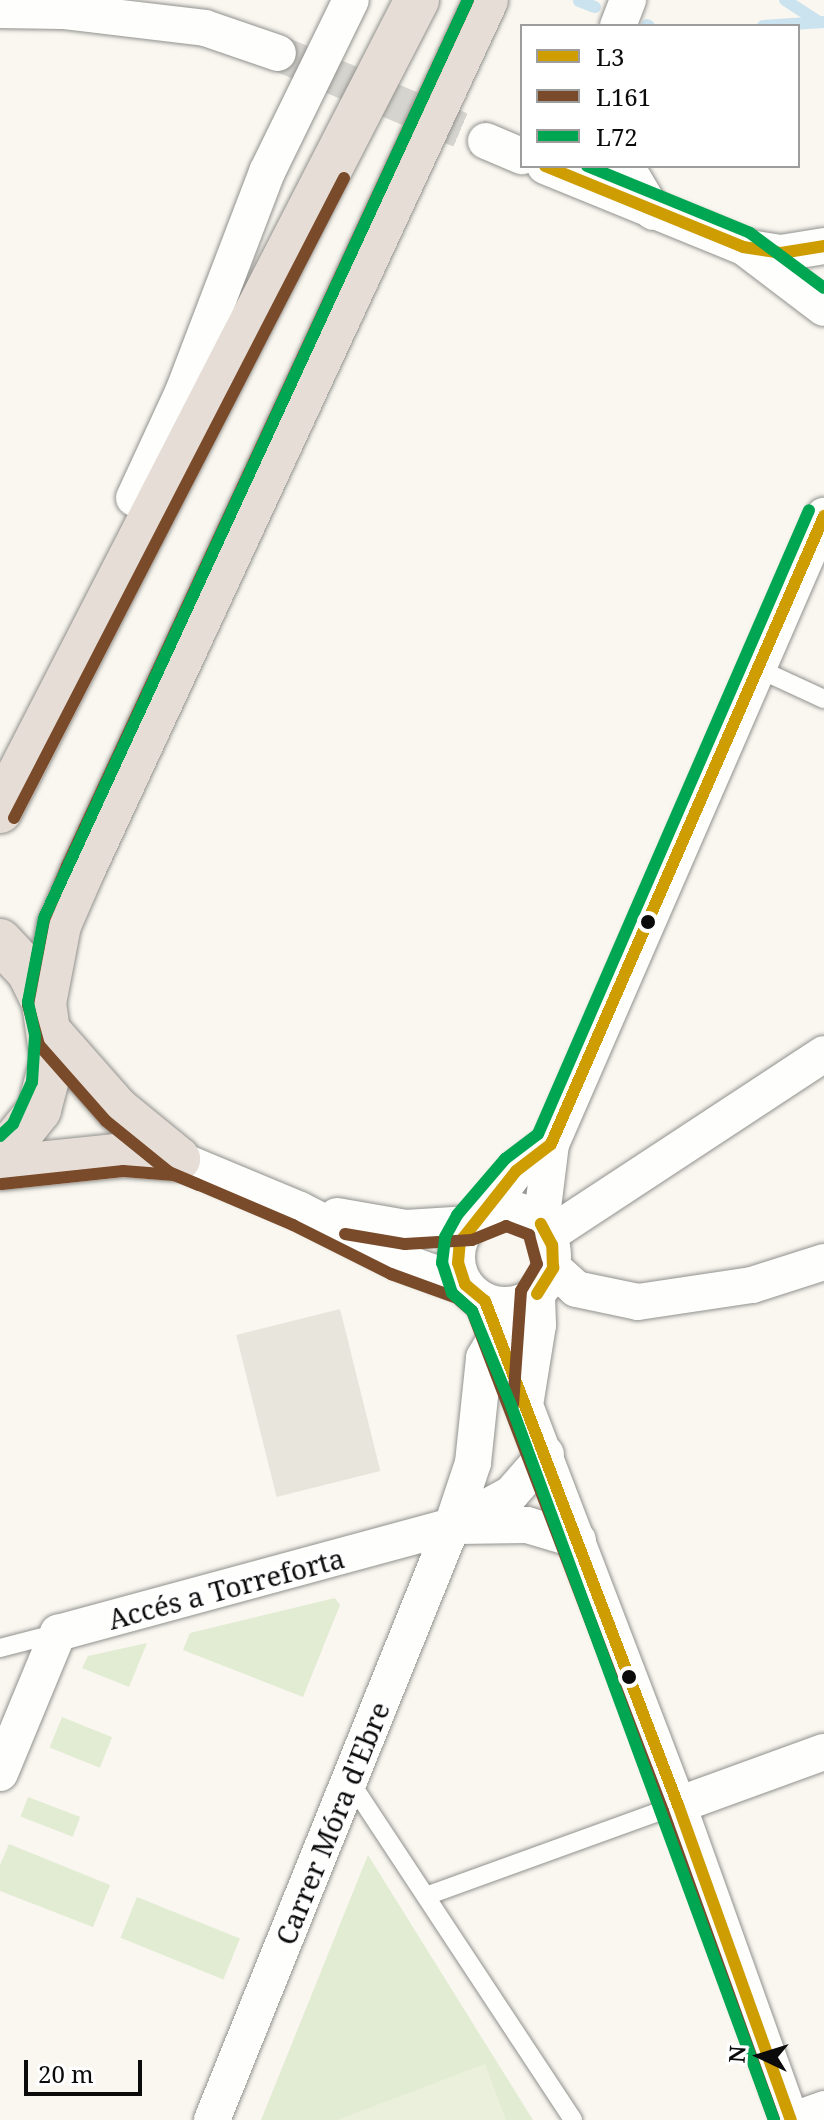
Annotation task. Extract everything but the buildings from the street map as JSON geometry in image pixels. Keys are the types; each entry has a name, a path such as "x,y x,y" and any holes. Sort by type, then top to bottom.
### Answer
{"highway":[{"path":"0,811 47,726 139,513 417,0"},
{"path":"0,1159 39,1110 48,1086 48,1018 59,925 486,0"},
{"path":"0,941 29,972 48,1018 117,1109 178,1159"},
{"path":"0,1168 123,1155 178,1159"}],"street":[{"path":"180,0 205,28"},
{"path":"139,513 267,172 351,0"},
{"path":"619,24 628,0"},
{"path":"0,10 63,11 205,28 278,53"},
{"path":"486,141 520,155"},
{"path":"550,168 743,247 781,253 824,246"},
{"path":"627,168 653,212"},
{"path":"743,247 824,308"},
{"path":"526,1399 538,1325 551,1144 824,516"},
{"path":"178,1159 300,1210 483,1306 512,1304 544,1255 824,1054"},
{"path":"551,1144 516,1171 477,1219 460,1242 458,1263 483,1306 526,1399 792,2120 824,2109"},
{"path":"300,1210 406,1228 514,1211 544,1255 576,1289 638,1302 752,1285 824,1262"},
{"name":"Carrer Móra d'Ebre","path":"212,2120 452,1526 473,1463 484,1358 483,1306"},
{"path":"452,1526 511,1494 546,1454"},
{"path":"452,1526 527,1525 578,1540"},
{"name":"Accés a Torreforta","path":"58,1633 452,1526"},
{"path":"0,1773 58,1633"},
{"path":"678,1805 824,1752"}],"lane":[{"path":"759,669 824,699"},
{"name":"Accés a Torreforta","path":"0,1648 58,1633"},
{"path":"349,1780 573,2120"},
{"path":"426,1896 678,1805"}],"green space":[{"path":"335,1598 340,1605 303,1697 183,1650 190,1633"},
{"path":"147,1643 129,1687 82,1668 88,1656"},
{"path":"62,1717 112,1737 100,1768 50,1748"},
{"path":"28,1797 80,1817 73,1837 20,1817"},
{"path":"9,1844 110,1885 93,1927 0,1891 0,1865"},
{"path":"368,1855 533,2120 261,2120"},
{"path":"137,1897 240,1939 223,1979 121,1938"},
{"path":"485,2064 506,2120 337,2120"}],"shaded area":[{"path":"340,1309 380,1471 277,1497 236,1335"}],"waterway":[{"path":"785,0 819,22"},
{"path":"579,1 595,7"},
{"path":"794,24 824,22"}],"tunnel":[{"path":"278,53 486,141"}],"transit line":[{"name":"L161","path":"468,0 67,866 44,920 28,1005 39,1045 106,1121 169,1172 293,1225 391,1274 457,1298 472,1311 663,1811 774,2120"},
{"name":"L72","path":"0,1136 13,1124 32,1082 35,1035 28,1002 44,918 468,0"},
{"name":"L3","path":"550,168 743,247 781,253 824,246"},
{"name":"L72","path":"592,168 750,233 824,288"},
{"name":"L161","path":"14,818 344,178"},
{"name":"L72","path":"774,2120 511,1405 472,1311 452,1293 442,1263 445,1237 457,1215 505,1159 538,1134 809,510"},
{"name":"L3","path":"485,1301 465,1284 458,1263 460,1242 516,1171 551,1144 824,516"},
{"name":"L161","path":"2,1184 123,1171 174,1175 199,1185"},
{"name":"L3","path":"537,1294 553,1268 552,1245 541,1224"},
{"name":"L161","path":"345,1234 405,1244 472,1240 506,1226 529,1235 537,1264 521,1291 513,1405"},
{"name":"L3","path":"485,1301 678,1805 791,2120"}]}
